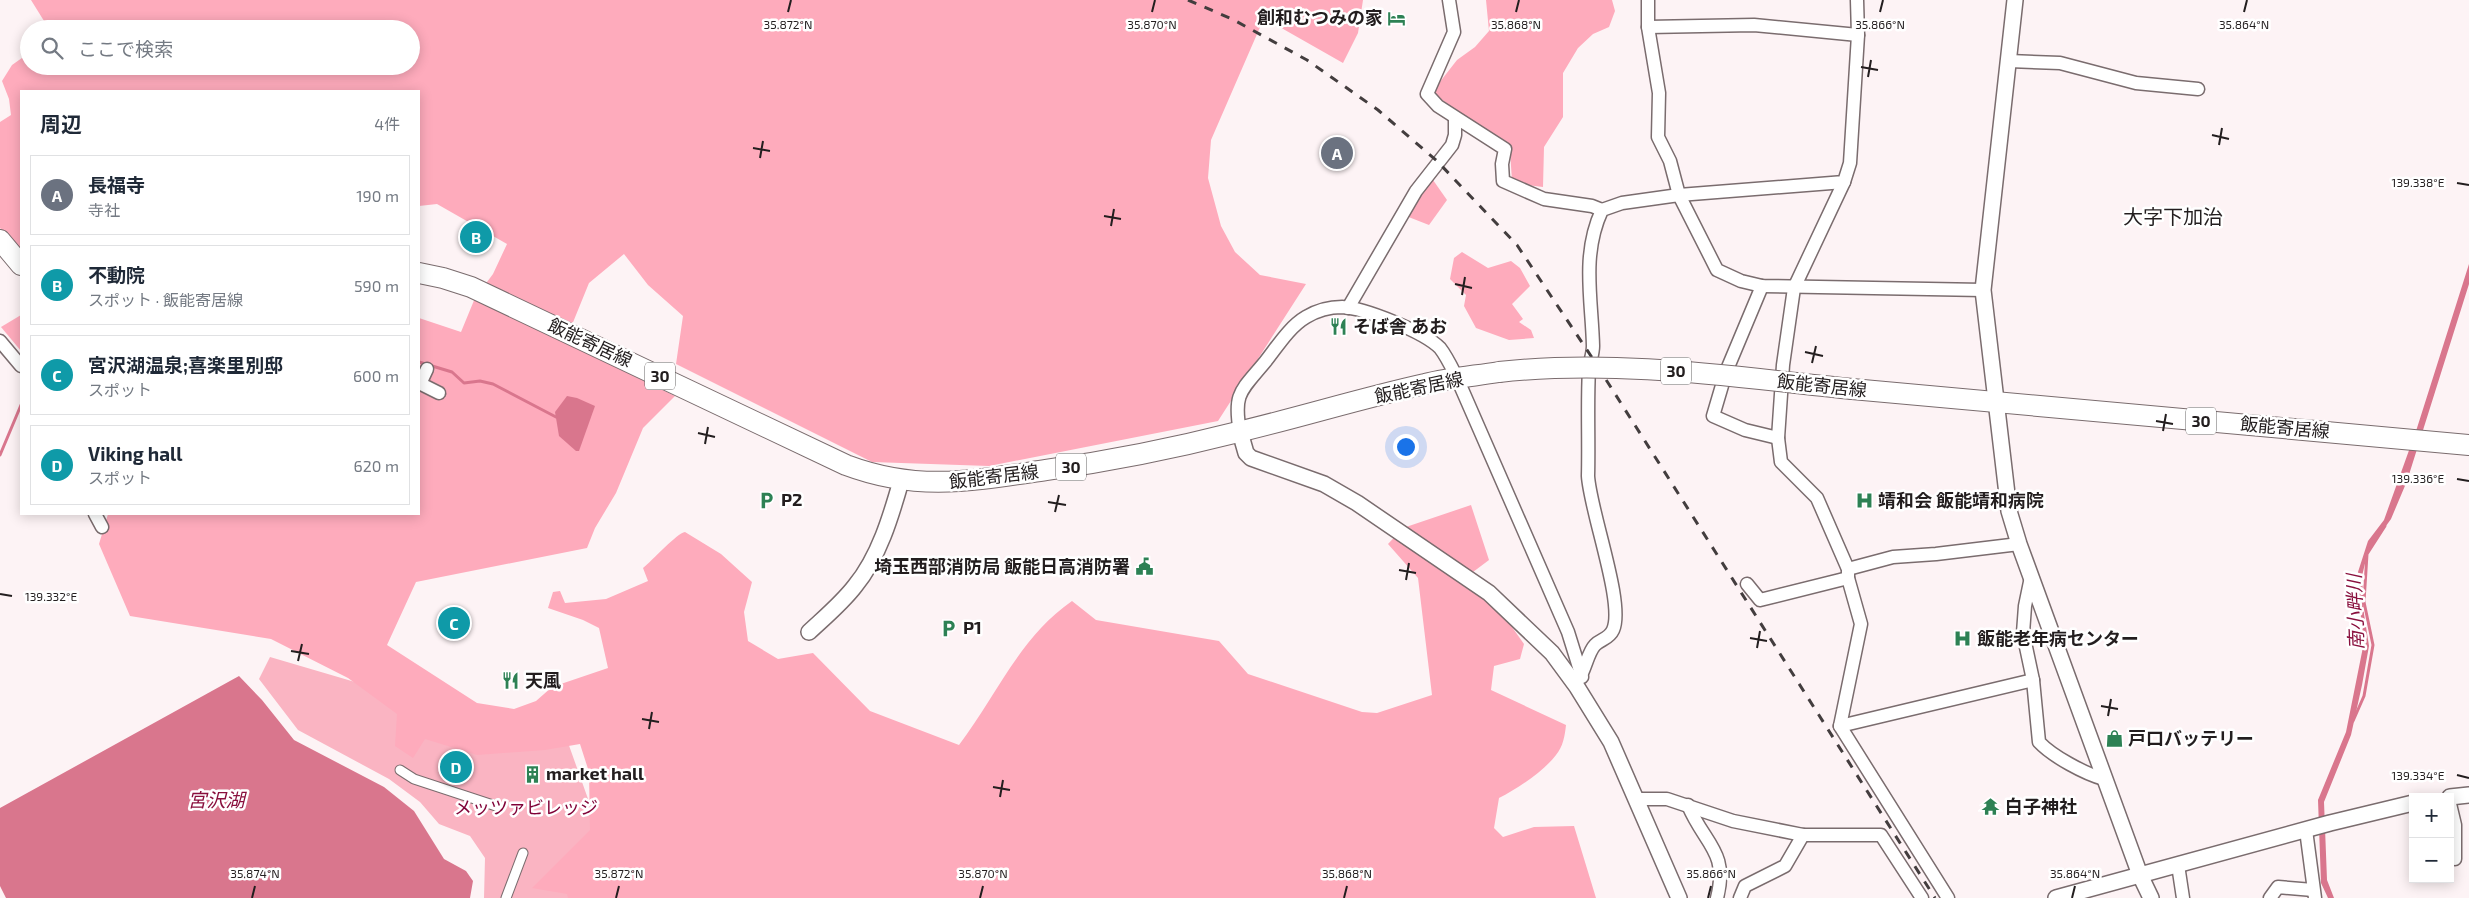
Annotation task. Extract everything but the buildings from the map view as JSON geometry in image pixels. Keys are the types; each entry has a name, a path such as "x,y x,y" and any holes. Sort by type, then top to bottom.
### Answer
{"main road":[{"path":"0,240 20,264"},
{"name":"飯能寄居線","path":"420,273 471,287 846,465 880,477 901,481 957,483 1084,465 1240,432 1425,384 1499,372 1574,367 1648,369 2469,445"}],"street":[{"path":"1449,0 1454,32 1427,94 1438,106 1455,118 1505,149 1502,164 1502,181 1544,199 1592,206 1602,210 1622,203 1679,194 1844,182"},
{"path":"1648,0 1648,26 1659,93 1658,137 1670,161 1679,194 1717,270 1741,281 1762,286 1983,290"},
{"path":"1857,0 1858,34 1850,163 1844,182 1794,288 1783,365 1778,438 1781,462 1817,498 1848,573 1861,624 1840,726 1948,898"},
{"path":"2015,0 1983,290 2009,511 2030,577 2104,779 2140,875 2151,898"},
{"path":"1648,26 1754,25 1858,34"},
{"path":"2009,62 2060,63 2136,83 2198,89"},
{"path":"1348,308 1416,191 1452,145 1455,135 1455,118"},
{"path":"1580,680 1594,646 1608,638 1615,620 1612,581 1589,492 1588,476 1589,369 1593,349 1588,278 1589,257 1596,224 1602,210"},
{"path":"1762,286 1726,372 1713,416 1745,430 1778,438"},
{"path":"1580,680 1489,593 1420,545 1332,489 1295,473 1251,458 1246,453 1236,412 1239,393 1291,330 1306,317 1321,311 1348,308 1369,312 1429,340 1440,349 1456,378 1568,632 1580,680 1638,799 1679,898"},
{"path":"0,341 20,365"},
{"path":"420,381 427,369"},
{"path":"420,384 439,393"},
{"path":"808,632 835,608 860,579 892,510 901,481"},
{"path":"96,515 102,527"},
{"path":"1747,584 1760,600 1893,557 2019,544"},
{"path":"2030,577 2023,633 2033,680 2039,742 2045,749 2094,776 2104,779"},
{"path":"1840,726 2033,680"},
{"path":"400,770 414,779 496,806"},
{"path":"2454,797 2469,795"},
{"path":"1638,799 1667,799 1733,822 1803,835 1881,835 1922,898"},
{"path":"2056,898 2330,823 2409,804"},
{"path":"1688,805 1693,818 1716,853 1722,871 1717,898"},
{"path":"2454,822 2454,851"},
{"path":"2270,898 2278,887 2314,894 2309,829"},
{"path":"1740,898 1745,886 1785,866 1803,835"},
{"path":"506,898 523,854"},
{"path":"2178,864 2183,898"}],"green space":[{"name":"メッツァビレッジ","path":"270,657 372,687 566,737 603,841 593,898 484,898 485,858 470,836 439,824 420,802 389,779 298,730 259,679"}],"shaded area":[{"path":"31,0 1363,0 1358,33 1343,63 1264,18 1211,140 1208,178 1221,226 1235,252 1260,275 1306,284 1218,421 989,466 872,462 676,364 683,316 648,285 624,254 589,283 565,342 675,396 643,428 616,493 595,528 587,548 416,582 387,645 477,703 514,709 536,701 552,687 608,668 599,628 583,620 548,608 553,592 560,591 565,603 606,599 648,581 643,568 671,542 685,532 721,554 752,582 744,612 748,641 778,659 813,653 870,711 959,745 1023,649 1054,616 1072,601 1096,620 1219,641 1248,674 1362,712 1377,713 1432,695 1418,578 1388,544 1403,528 1471,505 1489,560 1473,572 1524,644 1520,659 1494,666 1491,690 1566,725 1562,745 1551,761 1530,779 1499,798 1494,828 1503,837 1534,827 1574,826 1596,898 568,898 567,894 532,888 590,830 589,772 580,744 545,750 477,755 425,739 413,758 395,746 397,714 348,678 271,639 130,616 99,544 108,515 420,515 420,318 461,332 475,298 493,274 507,244 437,204 420,206 420,90 20,90 20,252 0,228 0,122 11,115 9,99 2,81 12,65 20,59 20,75 420,75 420,20 43,20"},
{"path":"1486,0 1612,0 1615,11 1609,27 1593,34 1578,48 1563,73 1563,117 1544,147 1543,187 1527,185 1512,180 1510,152 1432,92 1457,60 1475,47 1489,31"},
{"path":"1428,180 1433,180 1447,200 1429,225 1406,216"},
{"path":"1462,252 1488,268 1511,261 1520,268 1530,286 1512,304 1523,319 1519,322 1531,330 1534,338 1509,340 1476,328 1464,306 1466,295 1450,279 1454,258"},
{"path":"20,316 20,350 1,327"}],"water":[{"path":"2469,264 2469,284 2407,481 2391,519 2368,551 2362,576 2364,614 2369,646 2351,735 2324,802 2327,880 2334,898 2328,898 2321,883 2318,800 2346,732 2364,642 2358,572 2368,541 2384,520 2417,428"},
{"path":"567,396 595,406 579,451 576,451 559,436 555,412"},
{"name":"宮沢湖","path":"239,676 262,700 294,740 384,787 414,811 444,859 466,871 473,881 470,898 6,898 0,886 0,808"}],"waterway":[{"path":"420,362 452,372 464,383 480,381 493,384 556,417"},
{"path":"0,455 20,407"},
{"name":"南小畔川","path":"2353,721 2364,696 2373,645 2364,602 2367,554 2385,526"}],"railway":[{"path":"1188,0 1232,19 1307,60 1378,110 1437,161 1517,245 1591,356 1935,898"}],"place":[{"name":"創和むつみの家","path":"1397,18"},
{"name":"長福寺","path":"1337,153"},
{"name":"不動院","path":"476,237"},
{"name":"そば舎 あお","path":"1339,327"},
{"name":"P2","path":"767,500"},
{"name":"靖和会 飯能靖和病院","path":"1864,501"},
{"name":"埼玉西部消防局 飯能日高消防署","path":"1144,567"},
{"name":"宮沢湖温泉;喜楽里別邸","path":"454,623"},
{"name":"P1","path":"949,628"},
{"name":"飯能老年病センター","path":"1963,639"},
{"name":"天風","path":"511,681"},
{"name":"戸口バッテリー","path":"2114,739"},
{"name":"Viking hall","path":"456,767"},
{"name":"market hall","path":"532,774"},
{"name":"白子神社","path":"1991,807"}],"district":[{"name":"大字下加治","path":"2173,217"}]}
